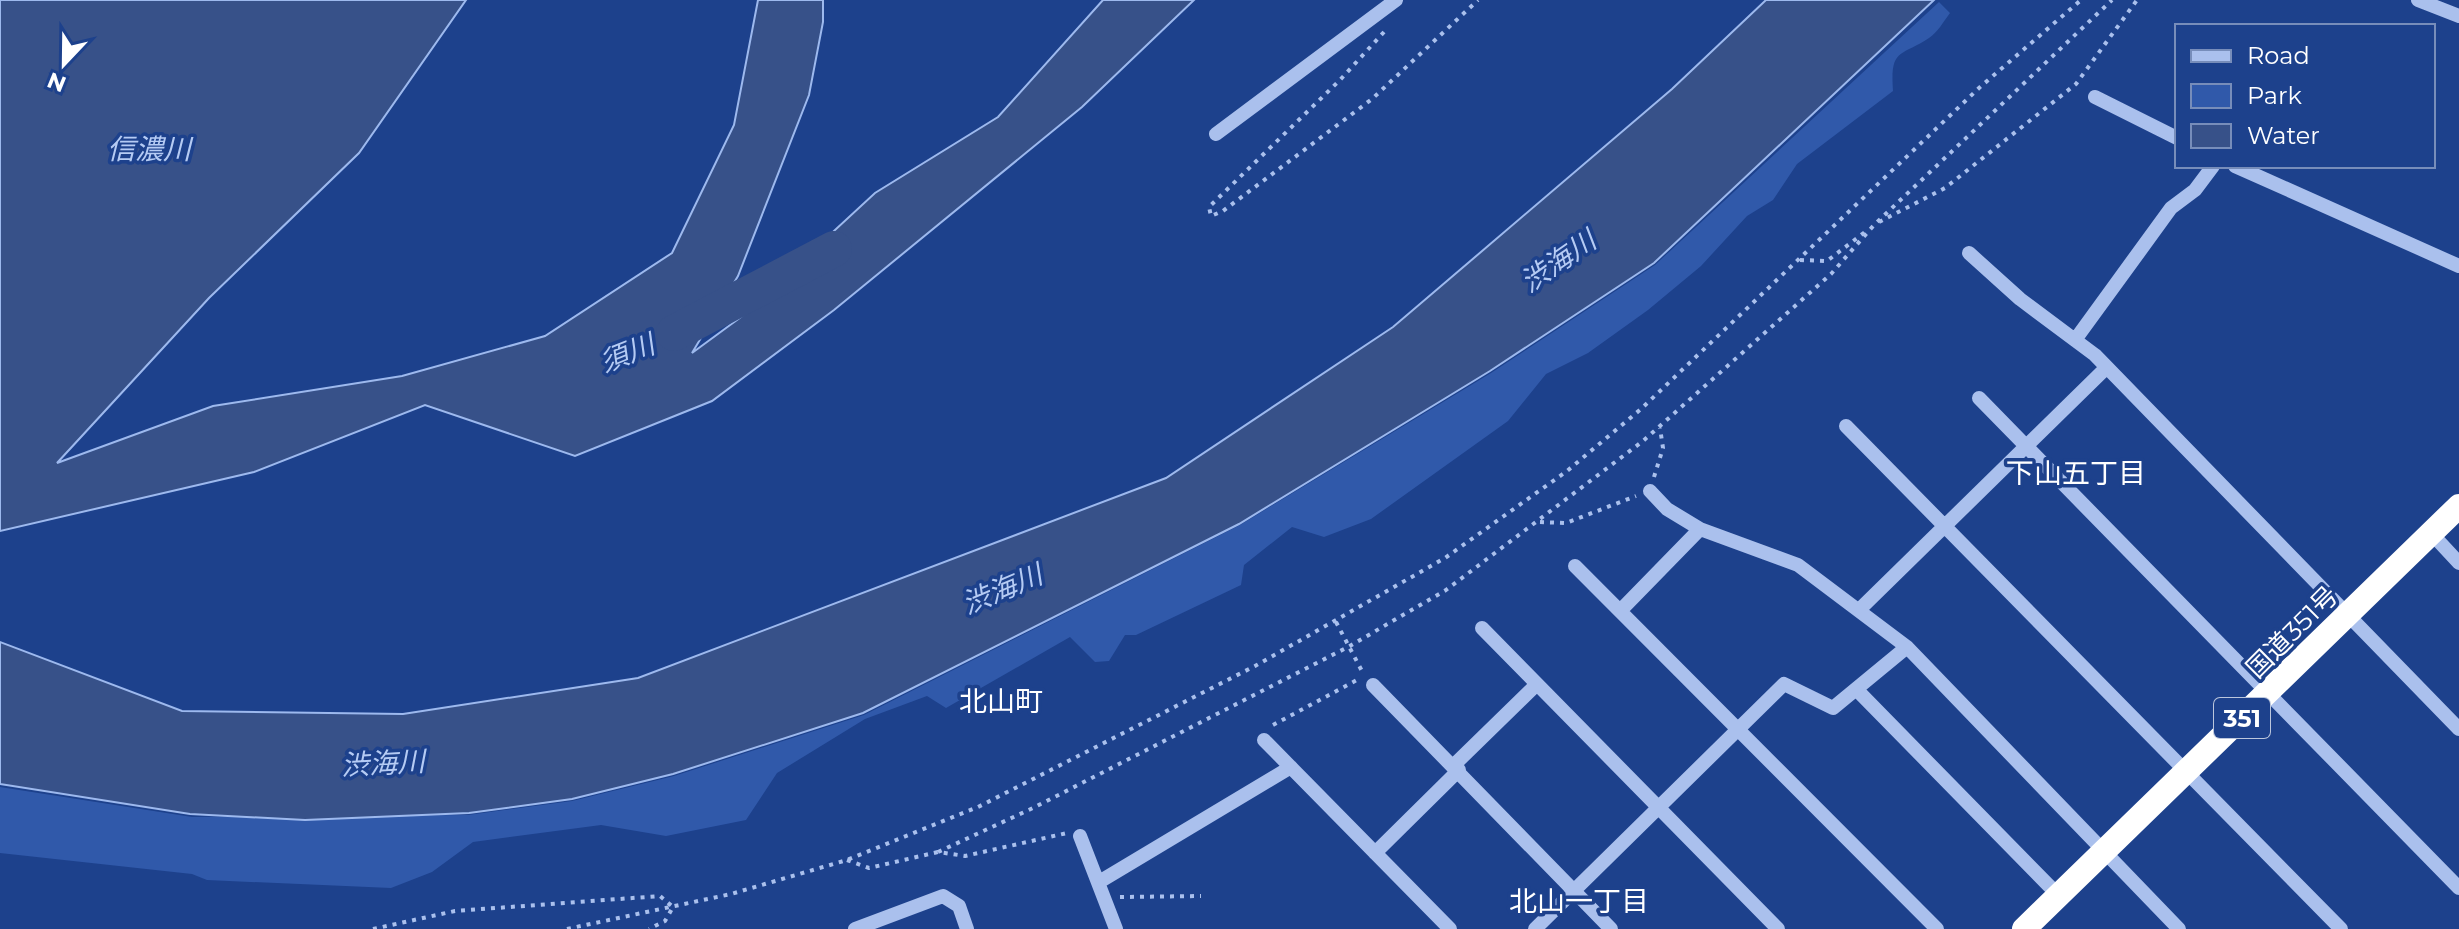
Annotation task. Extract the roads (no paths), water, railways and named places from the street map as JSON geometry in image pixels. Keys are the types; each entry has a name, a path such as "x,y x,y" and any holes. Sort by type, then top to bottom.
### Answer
{"highway":[{"name":"国道351号","path":"2024,929 2459,506"}],"street":[{"path":"1216,134 1311,67 1396,0"},
{"path":"2418,0 2459,16"},
{"path":"2095,97 2175,137"},
{"path":"2075,340 2171,208 2195,190 2212,168"},
{"path":"2239,168 2356,223 2459,266"},
{"path":"1969,253 2020,299 2075,340 2106,368 2459,729"},
{"path":"1859,610 2027,449 2106,368"},
{"path":"1979,398 2459,888"},
{"path":"1846,426 2341,929"},
{"path":"1650,491 1667,509 1700,529 1785,558 1907,647 2179,929"},
{"path":"1620,611 1700,529"},
{"path":"2432,534 2459,563"},
{"path":"1575,566 1937,929"},
{"path":"1482,628 1778,929"},
{"path":"1535,929 1784,684 1833,708 1907,647"},
{"path":"1375,853 1537,684"},
{"path":"1373,685 1611,929"},
{"path":"1856,689 2059,896"},
{"path":"1264,740 1450,929"},
{"path":"1099,882 1291,767"},
{"path":"1080,836 1116,929"},
{"path":"855,929 943,896 959,906 967,929"}],"water":[{"name":"信濃川","path":"0,0 466,0 359,153 209,298 57,463 213,406 402,376 545,336 672,253 734,125 758,0 823,0 823,22 809,95 738,276 692,353 741,317 875,193 998,117 1103,0 1194,0 1082,107 834,310 712,401 575,456 425,405 254,472 0,531"},
{"name":"渋海川","path":"1766,0 1934,0 1654,263 1490,371 1239,524 863,713 673,774 572,799 469,813 305,820 190,814 0,784 0,642 182,711 403,714 638,678 1166,478 1393,327 1672,89"}],"waterway":[{"name":"須川","path":"674,333 834,249"}],"district":[{"name":"下山五丁目","path":"2076,473"},
{"name":"北山町","path":"1001,701"},
{"name":"北山一丁目","path":"1579,901"}]}
